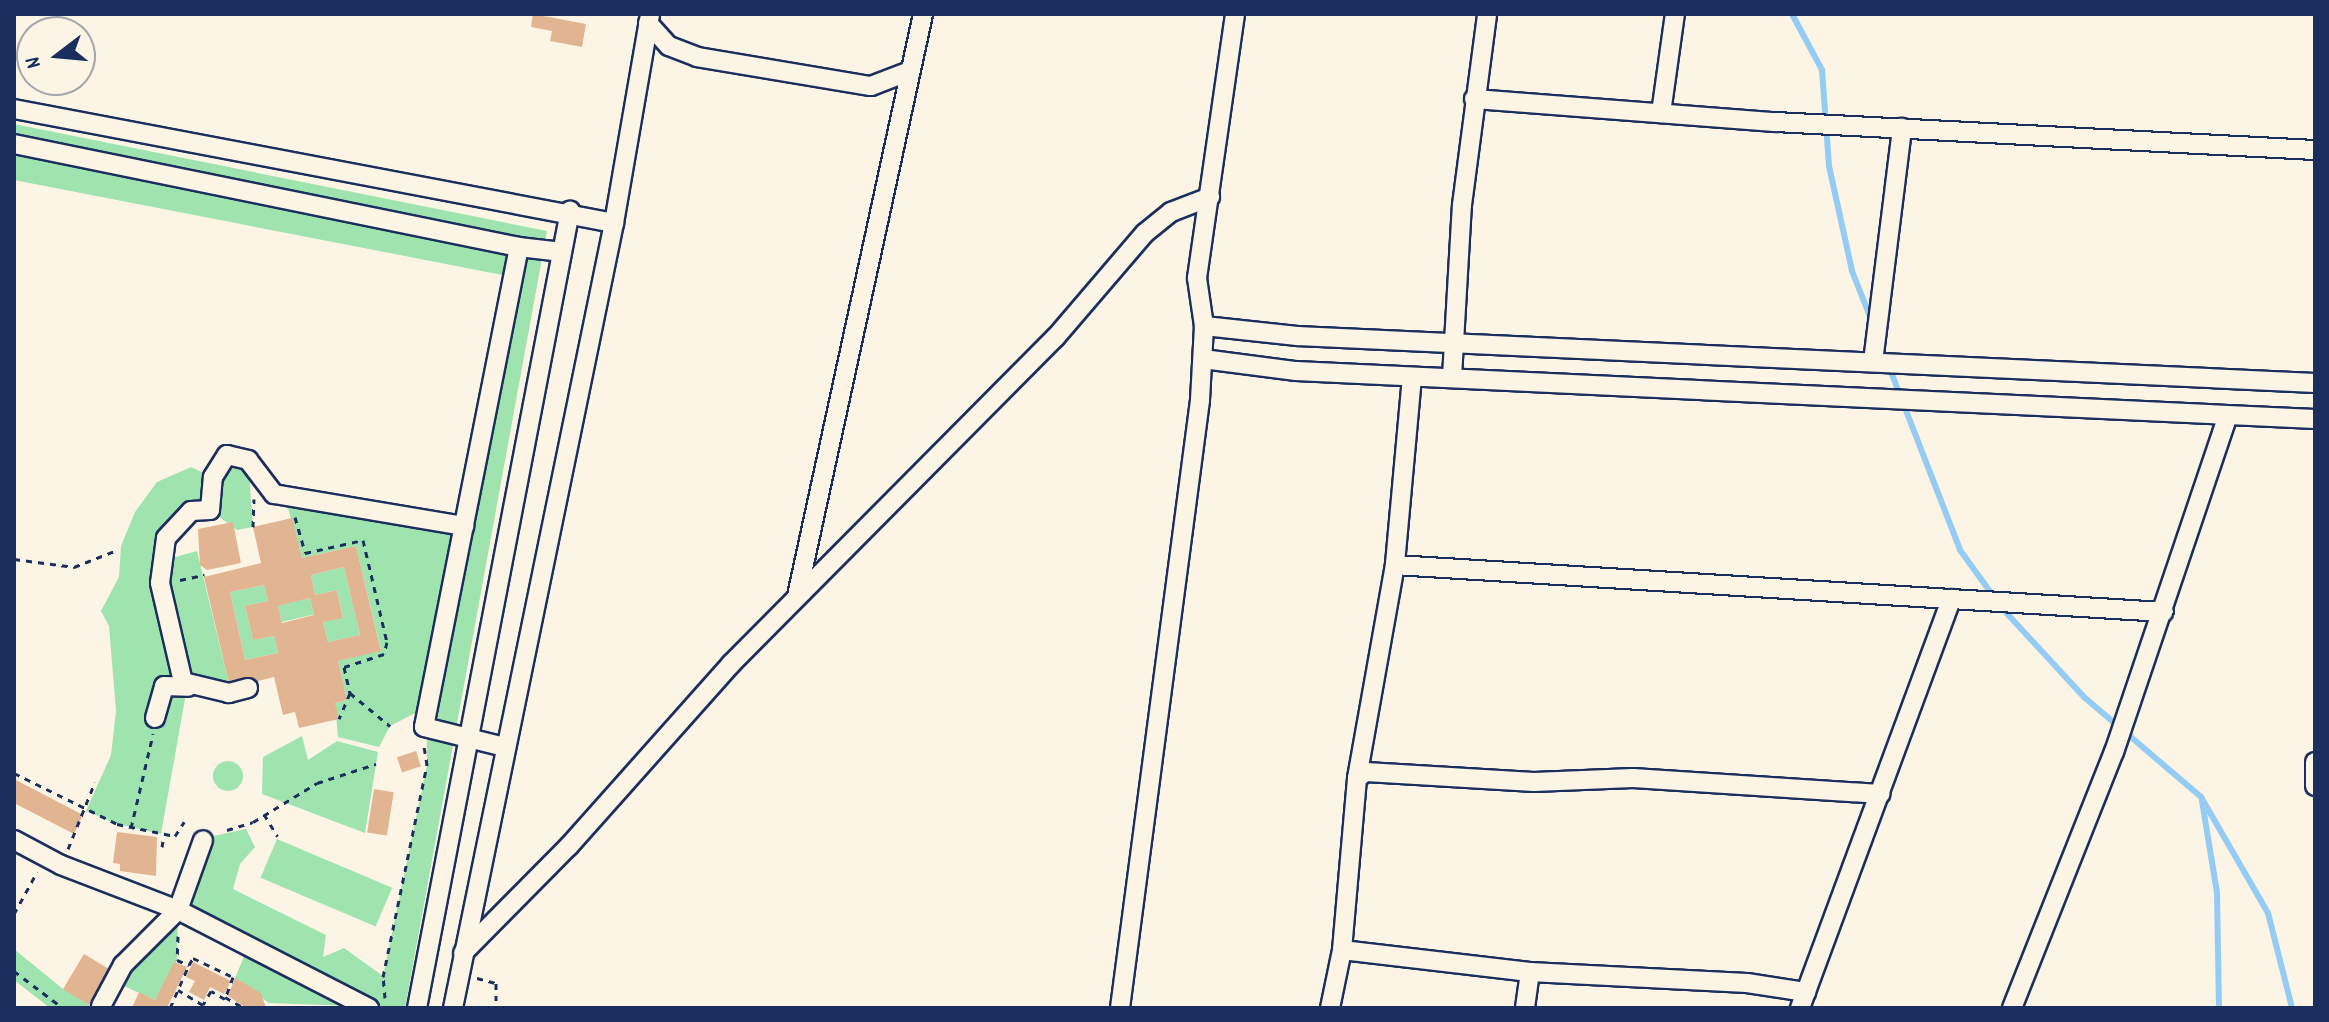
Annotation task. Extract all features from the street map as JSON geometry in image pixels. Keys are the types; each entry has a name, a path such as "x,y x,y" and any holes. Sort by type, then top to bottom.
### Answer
{"street":[{"path":"797,596 923,14"},
{"path":"1120,1008 1203,359 1204,326 1197,278 1235,14"},
{"path":"1452,377 1474,99 1487,14"},
{"path":"1661,113 1675,14"},
{"path":"649,18 682,53 871,86 889,100 899,121"},
{"path":"453,1008 614,223 649,18"},
{"path":"871,86 910,71"},
{"path":"1474,99 1902,128 2315,150"},
{"path":"14,109 570,211 614,223"},
{"path":"1873,362 1902,128"},
{"path":"14,144 519,247 562,252"},
{"path":"461,963 797,596 956,441 1145,233 1171,212 1210,197"},
{"path":"417,1008 570,211"},
{"path":"505,747 424,727 519,247"},
{"path":"1204,326 1453,342 2315,383"},
{"path":"1203,359 1412,377 2315,419"},
{"path":"1330,1008 1342,950 1357,778 1395,565 1412,377"},
{"path":"2012,1008 2164,612 2228,416"},
{"path":"188,687 160,583 166,538 191,511 210,510 213,477 227,455 248,460 274,494 464,526"},
{"path":"1395,565 2164,612"},
{"path":"1342,950 1530,972 1721,981 1803,1000 1951,599"},
{"path":"155,718 164,686 248,688"},
{"path":"2315,762 2315,786"},
{"path":"1357,778 1366,772 1534,782 1633,778 1880,794"},
{"path":"14,840 53,861 178,910 369,1008"},
{"path":"101,1006 123,965 178,910 203,840"},
{"path":"1525,1008 1530,972"}],"path":[{"path":"274,494 297,519 305,553 363,540 387,642 384,654 344,667 350,693 339,719"},
{"path":"14,559 74,567 117,550"},
{"path":"160,583 204,575"},
{"path":"350,693 390,726"},
{"path":"131,828 155,718"},
{"path":"380,1008 427,765 424,727"},
{"path":"227,830 264,814 327,779 376,764"},
{"path":"14,773 86,811 164,837"},
{"path":"14,914 86,811 95,782"},
{"path":"264,814 277,836"},
{"path":"157,838 175,836 184,822"},
{"path":"162,847 164,837"},
{"path":"178,910 177,960 189,965"},
{"path":"170,1008 193,958 233,977 225,997"},
{"path":"461,963 496,983 496,1008"},
{"path":"14,971 63,1008"},
{"path":"178,990 203,1005 211,991 244,1008"},
{"path":"194,1008 197,1001"}],"green space":[{"path":"14,124 547,231 405,1008 269,1003 235,978 249,945 178,911 177,960 155,1000 115,982 178,910 204,838 246,829 255,847 240,864 233,889 326,935 323,957 344,948 383,976 427,765 427,707 390,726 379,747 338,737 335,703 347,700 338,661 381,650 356,546 302,558 284,494 464,525 513,277 14,180"},
{"path":"248,460 253,527 237,530 210,510 191,511 161,561 197,551 230,688 181,688 185,699 161,834 117,824 86,811 111,755 116,711 109,626 101,611 119,577 121,546 135,512 157,482 191,467 213,477 218,465"},
{"path":"344,567 360,635 328,642 323,622 343,617 337,590 315,595 311,575"},
{"path":"264,585 268,601 245,606 253,640 274,636 278,653 245,660 230,592"},
{"path":"310,598 314,615 282,622 278,605"},
{"path":"302,736 308,760 337,741 378,752 365,833 262,794 263,757"},
{"path":"228,761 239,765 243,776 239,787 228,791 217,787 213,776 217,765"},
{"path":"277,839 392,888 376,927 261,878"},
{"path":"14,949 63,989 94,1008 50,1008 14,980"}],"building":[{"path":"533,14 586,24 582,47 550,41 552,31 531,27"},
{"path":"292,518 302,558 356,546 381,651 338,661 347,700 335,703 339,719 299,728 295,712 283,715 274,677 230,688 204,577 261,563 253,527","holes":["344,567 360,635 328,642 323,622 343,618 337,590 315,595 311,575","264,585 268,601 245,606 253,640 274,636 278,653 245,660 230,592","310,598 314,615 282,623 278,606"]},
{"path":"233,522 241,563 207,570 200,565 198,529"},
{"path":"416,751 421,766 402,772 397,757"},
{"path":"14,779 83,815 74,834 14,803"},
{"path":"374,789 394,792 387,836 367,832"},
{"path":"117,832 157,837 156,876 120,871 120,864 113,863"},
{"path":"84,954 112,971 91,1006 63,989"},
{"path":"174,962 187,967 167,1008 132,1008 139,992 155,1000"},
{"path":"193,962 231,981 224,994 210,987 204,1000 189,992 195,981 186,977"},
{"path":"235,978 261,993 266,1008 246,1008 228,996"}],"waterway":[{"path":"1792,14 1822,70 1829,166 1852,271 1873,324"},
{"path":"1881,346 1960,550 1994,597"},
{"path":"2000,606 2084,697 2201,797 2268,913 2292,1008"},
{"path":"2202,801 2217,893 2219,1008"}]}
